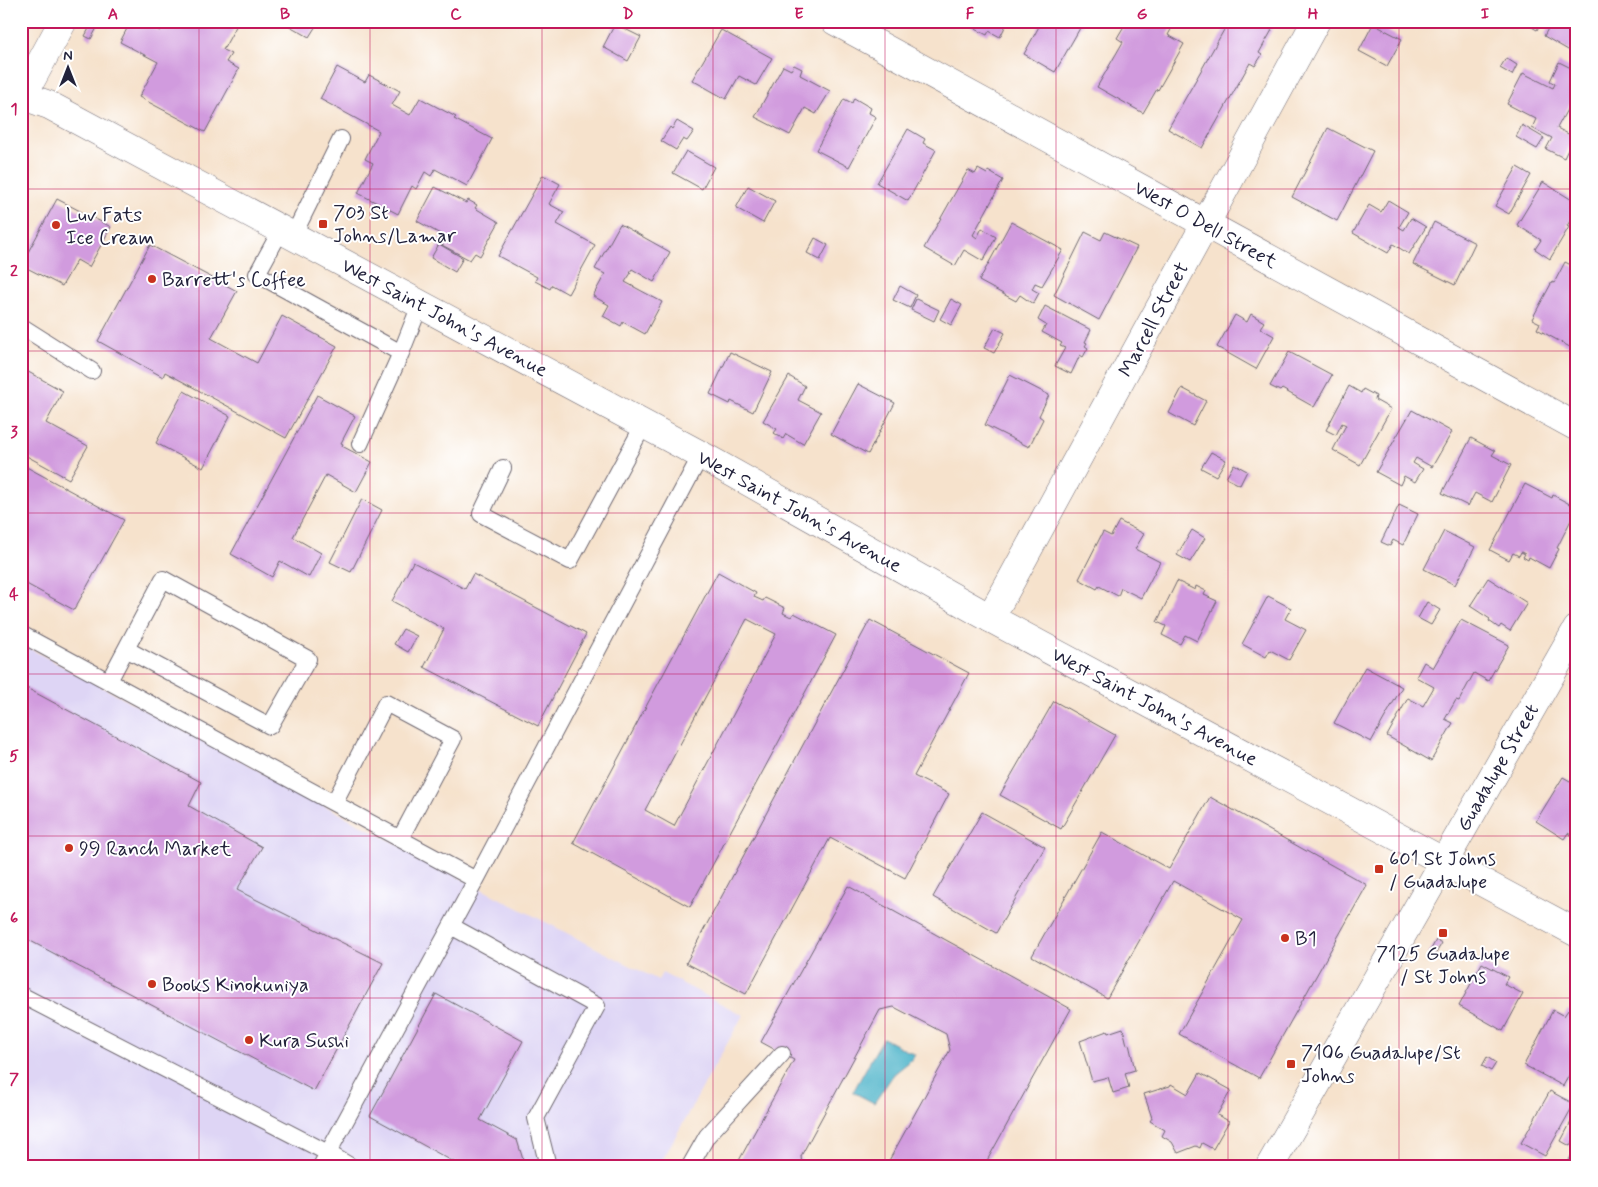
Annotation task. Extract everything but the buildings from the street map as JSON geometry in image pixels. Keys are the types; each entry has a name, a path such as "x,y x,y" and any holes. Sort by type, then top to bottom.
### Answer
{"street":[{"path":"22,96 63,21"},
{"name":"West O Dell Street","path":"835,21 1577,427"},
{"name":"Marcell Street","path":"990,618 1316,21"},
{"name":"West Saint John's Avenue","path":"22,96 49,105 644,424 990,618 1577,933"},
{"name":"Guadalupe Street","path":"1270,1166 1577,628"}],"lane":[{"path":"341,140 287,233 257,274 400,353"},
{"path":"360,444 420,304"},
{"path":"21,326 92,371"},
{"path":"503,468 481,514 570,561 644,424"},
{"path":"324,1159 476,880 701,455"},
{"path":"109,682 126,649 163,580 308,659 270,726 126,649"},
{"path":"21,634 476,880"},
{"path":"334,803 386,704 453,739 400,839"},
{"path":"451,926 598,1006 536,1118 548,1166"},
{"path":"21,996 324,1159 350,1166"},
{"path":"690,1166 707,1136 782,1054"}],"shaded area":[{"path":"21,644 491,894 658,980 662,973 743,1015 659,1166 21,1166"}],"water":[{"path":"883,1038 915,1055 894,1074 874,1103 853,1092"}],"place":[{"name":"703 St Johns/Lamar","path":"323,224"},
{"name":"Luv Fats Ice Cream","path":"56,225"},
{"name":"Barrett's Coffee","path":"152,279"},
{"name":"99 Ranch Market","path":"69,848"},
{"name":"601 St Johns / Guadalupe","path":"1379,869"},
{"name":"7125 Guadalupe / St Johns","path":"1443,933"},
{"name":"B1","path":"1285,938"},
{"name":"Books Kinokuniya","path":"152,984"},
{"name":"Kura Sushi","path":"249,1040"},
{"name":"7106 Guadalupe/St Johns","path":"1291,1064"}]}
